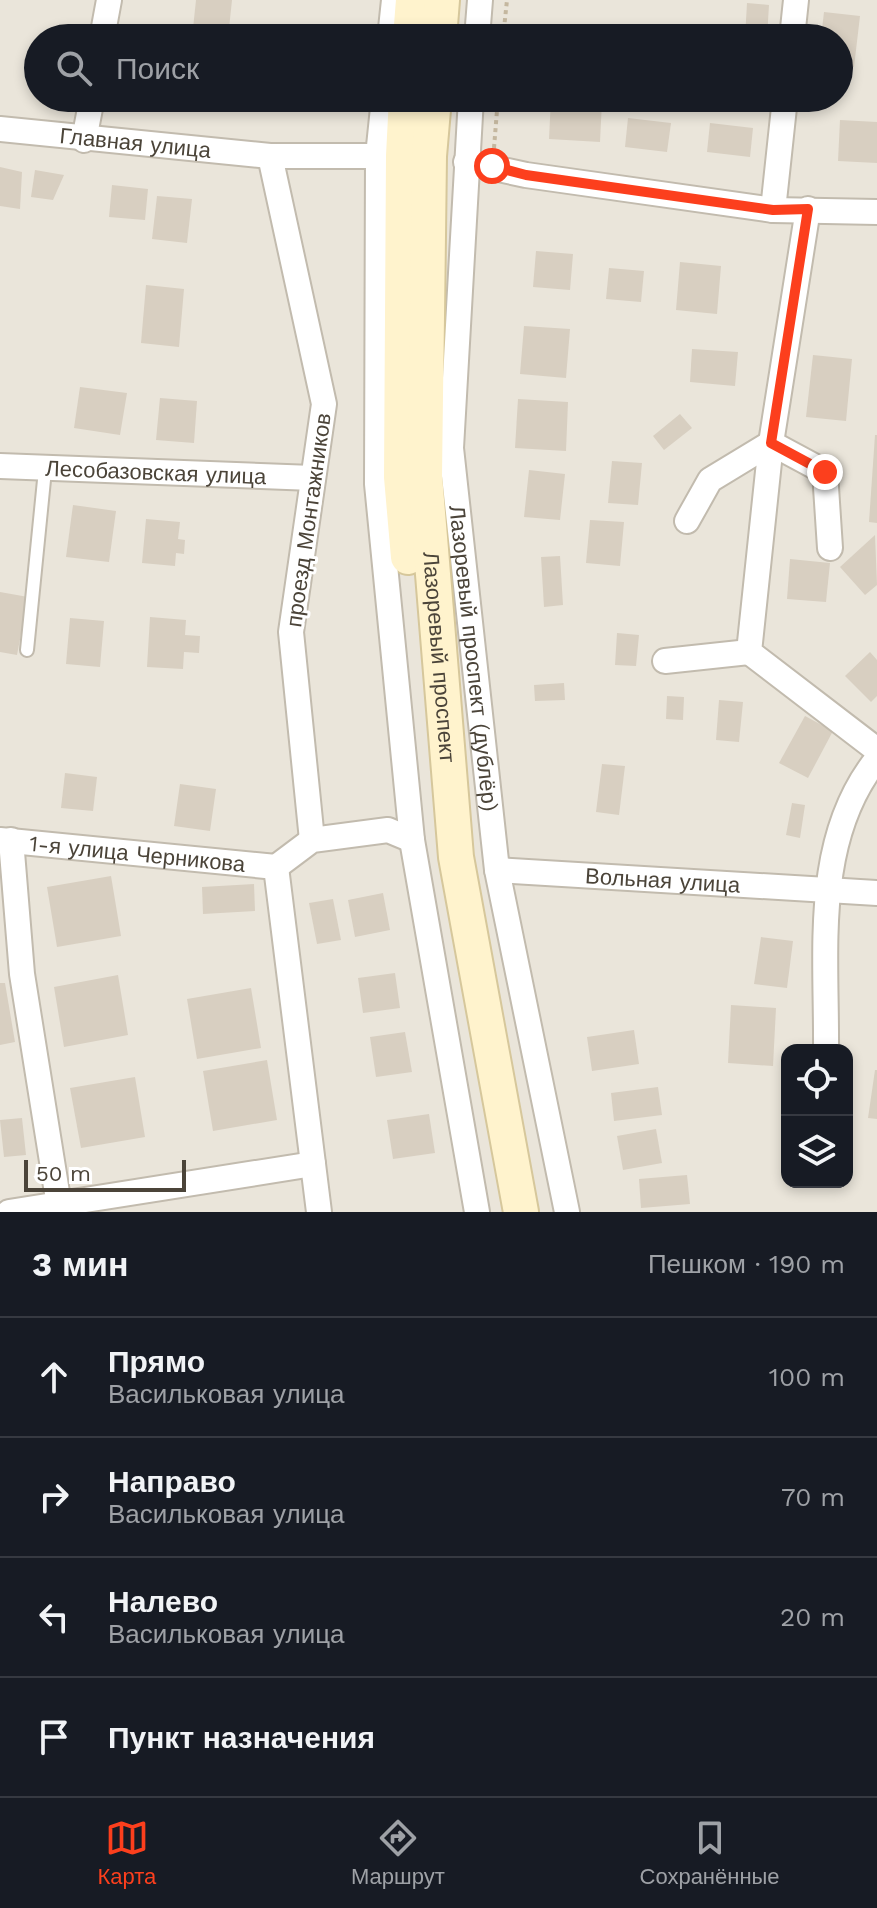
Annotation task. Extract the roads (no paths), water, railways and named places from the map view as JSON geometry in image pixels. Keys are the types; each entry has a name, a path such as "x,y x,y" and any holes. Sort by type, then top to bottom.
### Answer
{"street":[{"path":"105,24 109,0"},
{"path":"391,24 394,0"},
{"path":"411,24 413,0"},
{"path":"440,24 442,0"},
{"path":"478,24 480,0"},
{"path":"793,24 796,0"},
{"path":"84,140 89,112"},
{"path":"383,112 378,156 377,484 412,840 477,1212"},
{"name":"Лазоревый проспект","path":"405,112 401,477 434,849 498,1212"},
{"name":"Лазоревый проспект","path":"433,112 429,156 425,476 456,857 521,1212"},
{"name":"Лазоревый проспект (дублёр)","path":"470,112 451,448 497,870 567,1212"},
{"path":"773,210 784,112"},
{"name":"Главная улица","path":"0,129 84,140 270,156 378,156"},
{"name":"проезд Монтажников","path":"270,156 324,404 291,632 312,840"},
{"path":"466,162 526,175 773,210 877,212"},
{"path":"749,652 771,443 808,209"},
{"path":"687,521 710,480 771,443"},
{"path":"771,443 825,472 830,548"},
{"name":"Лесобазовская улица","path":"0,466 313,478"},
{"path":"665,661 749,652 877,750"},
{"path":"826,1044 828,888 841,819 859,782 877,759"},
{"path":"319,1212 276,867 312,840 388,830 412,840"},
{"path":"5,840 22,974 59,1205"},
{"name":"1-я улица Черникова","path":"5,840 276,867"},
{"name":"Вольная улица","path":"497,870 877,893"},
{"path":"9,1212 313,1164"}],"lane":[{"path":"27,650 45,470"}]}
